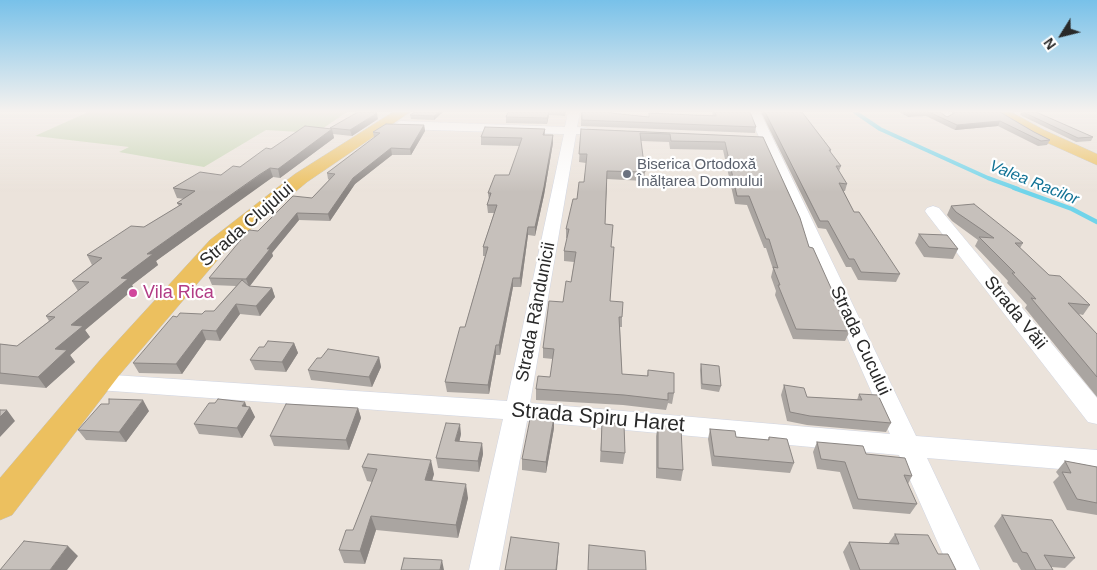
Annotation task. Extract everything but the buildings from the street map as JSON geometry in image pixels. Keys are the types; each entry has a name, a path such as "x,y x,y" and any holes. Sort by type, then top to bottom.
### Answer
{"main road":[{"name":"Strada Clujului","path":"0,504 98,382 184,282 232,233 301,178 363,139"},
{"path":"1050,139 1097,160"}],"street":[{"name":"Strada Rândunicii","path":"484,570 517,411 569,139"},
{"name":"Strada Cucului","path":"761,139 909,446 965,570"},
{"name":"Strada Văii","path":"933,211 1097,415"},
{"name":"Strada Spiru Haret","path":"98,382 517,411 1097,461"}],"green space":[{"path":"57,139 252,139 204,167 119,152 129,147"}],"waterway":[{"name":"Valea Racilor","path":"901,139 988,178 1018,189"},
{"name":"Valea Racilor","path":"1014,188 1072,209 1097,222"}],"place":[{"name":"Biserica Ortodoxă Înălțarea Domnului","path":"627,174"},
{"name":"Vila Rica","path":"133,293"}]}
